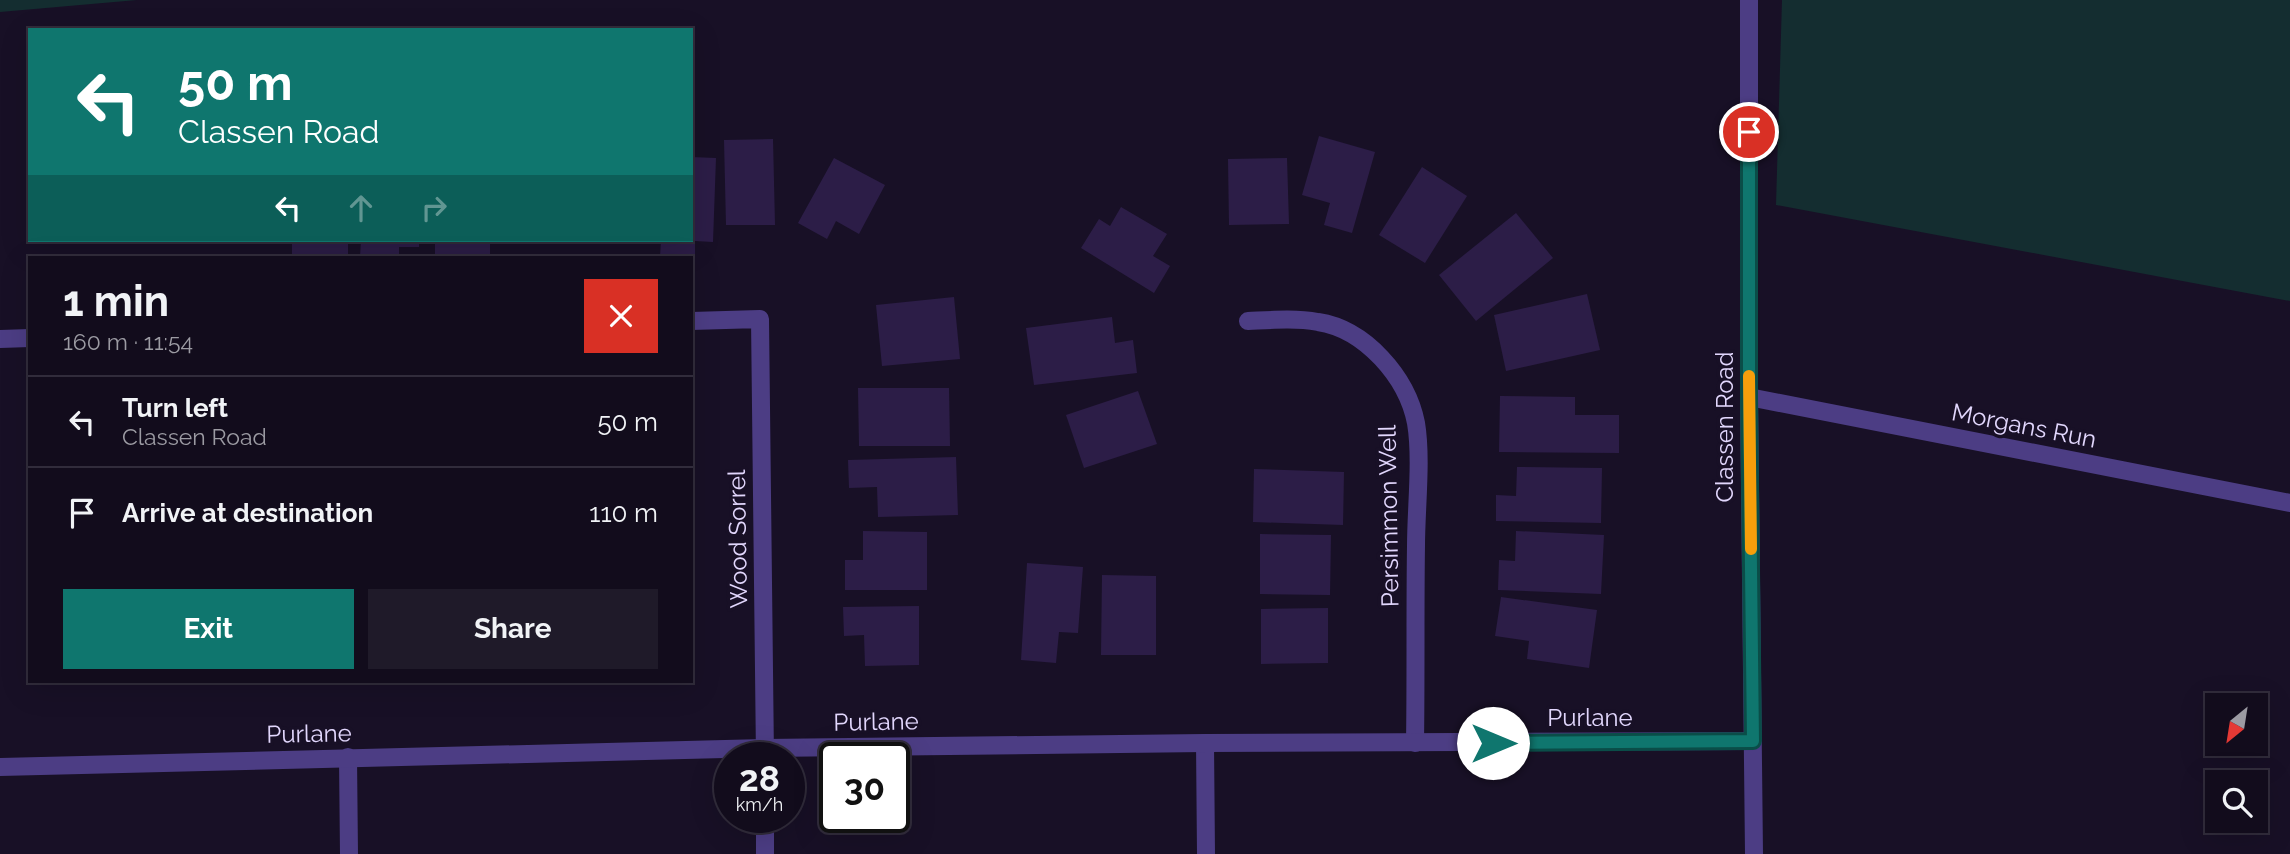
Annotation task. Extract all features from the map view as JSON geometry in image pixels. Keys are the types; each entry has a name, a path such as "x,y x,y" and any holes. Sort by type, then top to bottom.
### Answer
{"street":[{"name":"Classen Road","path":"1749,0 1749,397 1754,854"},
{"name":"Wood Sorrel","path":"693,321 761,319 765,742"},
{"name":"Persimmon Well","path":"1248,321 1286,319 1319,322 1345,330 1384,358 1400,381 1416,422 1418,480 1415,743"},
{"path":"0,339 28,338"},
{"name":"Morgans Run","path":"1749,397 2290,503"},
{"name":"Purlane","path":"805,752 1205,743 1753,741"},
{"path":"1205,743 1206,854"},
{"name":"Purlane","path":"0,767 348,757 714,753"},
{"path":"348,757 349,854"},
{"path":"765,833 765,854"}],"green space":[{"path":"0,0 137,0 0,12"},
{"path":"1782,0 2290,0 2290,301 1776,205"}],"building":[{"path":"1319,136 1375,152 1352,233 1324,225 1330,203 1302,195"},
{"path":"773,139 775,225 726,225 724,140"},
{"path":"693,157 716,158 713,242 695,241 695,262 693,256 660,256 661,242 693,242"},
{"path":"834,158 885,185 859,234 836,221 827,239 798,223"},
{"path":"1287,158 1289,224 1229,225 1228,159"},
{"path":"1422,167 1467,196 1425,263 1379,235"},
{"path":"1121,207 1167,234 1153,256 1170,266 1154,293 1081,248 1099,219 1110,226"},
{"path":"1516,213 1553,258 1476,321 1439,275"},
{"path":"292,242 348,242 348,256 292,256"},
{"path":"361,242 419,242 419,247 399,247 399,256 360,256"},
{"path":"435,242 490,242 490,256 435,256"},
{"path":"1587,294 1600,350 1506,371 1494,315"},
{"path":"954,297 960,359 882,366 876,305"},
{"path":"1112,317 1115,343 1133,340 1137,373 1034,385 1026,328"},
{"path":"858,388 949,388 950,446 859,446"},
{"path":"1138,391 1157,444 1084,468 1066,415"},
{"path":"1500,396 1575,397 1575,415 1619,415 1619,453 1499,452"},
{"path":"956,457 958,515 878,517 877,487 849,488 848,460"},
{"path":"1517,467 1602,468 1601,523 1496,521 1496,495 1516,496"},
{"path":"1254,469 1344,472 1343,525 1253,522"},
{"path":"863,531 927,532 927,590 845,590 845,560 863,560"},
{"path":"1516,531 1604,535 1601,594 1498,590 1499,560 1515,561"},
{"path":"1260,534 1331,535 1330,595 1260,594"},
{"path":"1027,563 1083,567 1078,633 1059,632 1056,663 1021,660"},
{"path":"1102,575 1156,576 1156,655 1101,655"},
{"path":"1501,597 1597,610 1589,668 1527,659 1529,641 1495,636"},
{"path":"919,606 919,665 865,666 864,635 844,636 843,607"},
{"path":"1328,608 1328,663 1261,664 1261,609"}],"slow traffic":[{"path":"1749,376 1751,549"}],"route":[{"path":"1493,743 1753,741 1749,132"}]}
